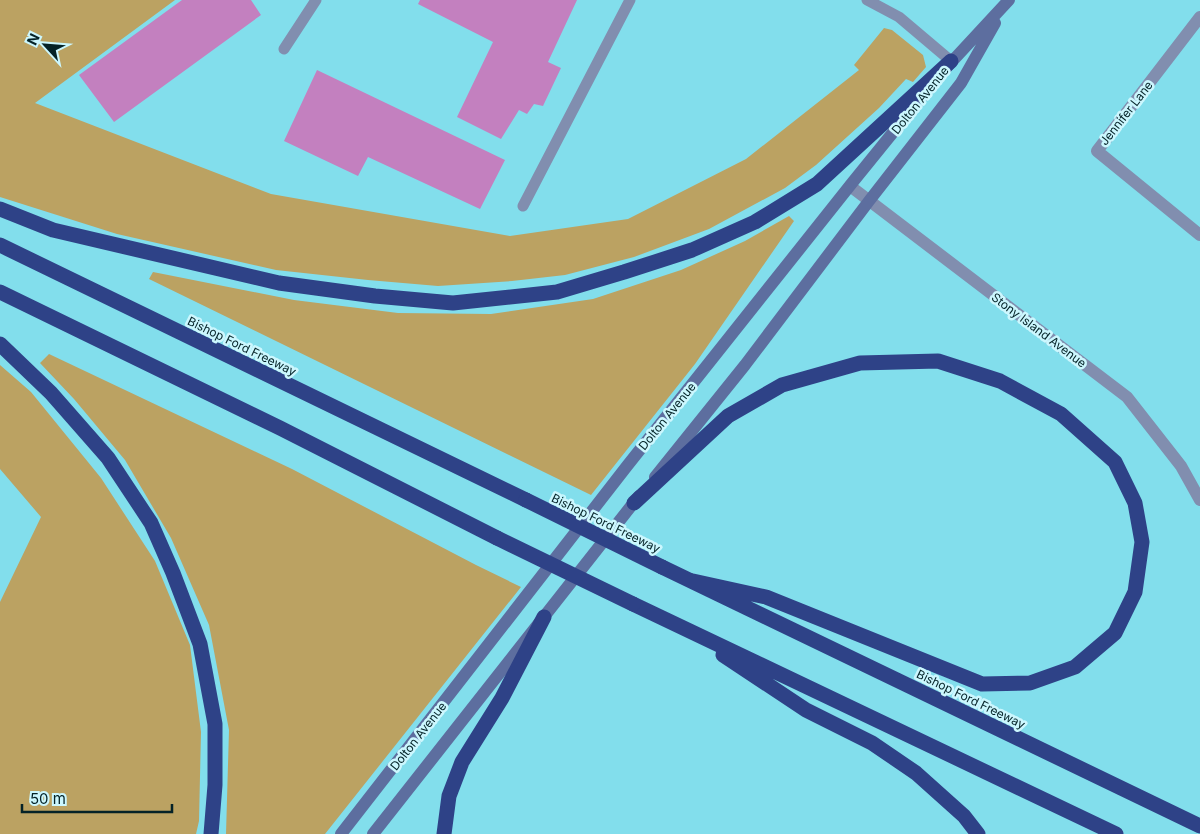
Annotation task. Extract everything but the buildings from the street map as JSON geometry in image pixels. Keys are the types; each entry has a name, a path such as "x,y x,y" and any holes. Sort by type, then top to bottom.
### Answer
{"highway":[{"path":"0,210 53,230 278,282 375,296 453,303 557,292 692,250 755,222 818,184 951,61"},
{"name":"Bishop Ford Freeway","path":"0,245 1200,826"},
{"path":"0,292 280,428 497,538 1116,834"},
{"path":"0,344 51,393 108,458 151,523 173,573 200,644 215,724 215,785 211,834"},
{"path":"634,503 728,416 782,385 860,363 938,361 1000,380 1061,414 1115,462 1135,503 1142,542 1135,592 1115,633 1075,667 1030,683 982,684 766,597 693,581"},
{"path":"444,834 449,796 462,762 502,698 544,618"},
{"path":"673,623 806,710 872,743 916,773 964,816 978,834"}],"street":[{"name":"Dolton Avenue","path":"341,834 627,466 850,186 951,61 1006,4"},
{"name":"Dolton Avenue","path":"373,834 744,365 961,83 1006,4"},
{"name":"Jennifer Lane","path":"1200,18 1097,151 1200,235"},
{"name":"Stony Island Avenue","path":"850,186 1127,397 1181,466 1200,500"}],"lane":[{"path":"284,49 316,0"},
{"path":"523,206 630,0"},
{"path":"867,0 899,17 951,61"}],"shaded area":[{"path":"0,0 175,0 35,103 271,194 510,236 628,219 746,159 859,70 854,65 884,28 892,30 923,55 926,67 913,82 906,79 879,108 816,165 785,188 709,229 634,257 565,275 438,286 276,270 117,234 0,197"},
{"path":"789,216 794,221 695,364 591,495 149,279 153,272 294,300 398,313 491,314 593,299 681,270 745,241"},
{"path":"49,354 292,469 521,587 325,834 226,834 229,730 209,625 171,538 125,460 74,399 40,363"},
{"path":"0,365 31,392 101,478 155,561 190,645 201,732 199,821 196,834 0,834 0,602 41,517 0,469"}]}
